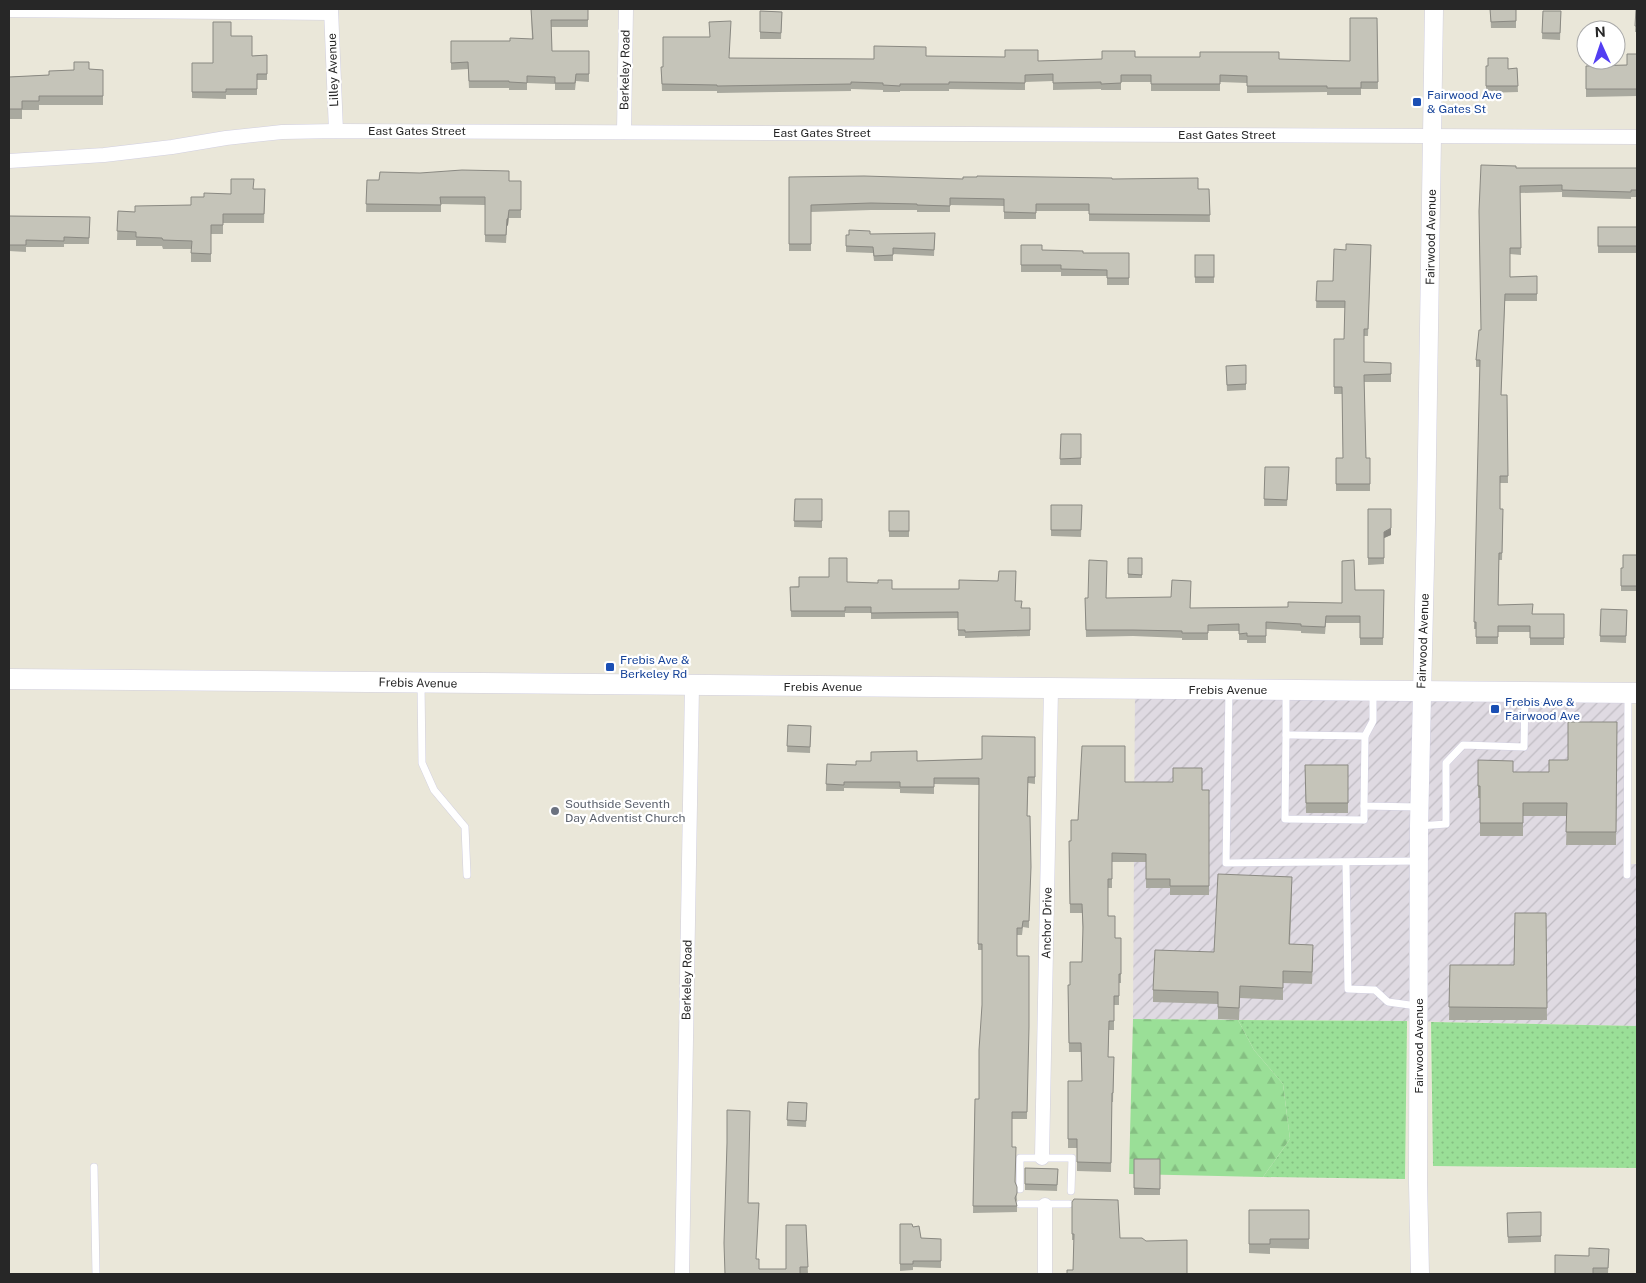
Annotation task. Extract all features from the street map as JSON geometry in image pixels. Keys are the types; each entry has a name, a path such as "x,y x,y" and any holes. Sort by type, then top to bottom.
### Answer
{"main road":[{"name":"Frebis Avenue","path":"9,679 1633,693"}],"street":[{"name":"Berkeley Road","path":"624,132 626,9"},
{"name":"Fairwood Avenue","path":"1420,1274 1418,1182 1419,807 1425,578 1434,9"},
{"path":"9,10 331,11"},
{"name":"Lilley Avenue","path":"331,11 336,131"},
{"name":"East Gates Street","path":"9,161 104,155 282,132 336,131 1637,137"},
{"name":"Berkeley Road","path":"682,1274 692,686"},
{"name":"Anchor Drive","path":"1042,1158 1051,689"},
{"path":"1045,1205 1045,1274"}],"lane":[{"path":"421,683 422,763 434,790 465,827 467,875"},
{"path":"1230,690 1226,863 1419,861"},
{"path":"1286,690 1285,819 1364,820 1364,736 1373,721 1373,691"},
{"path":"1419,826 1446,824 1446,763 1463,745 1524,747 1525,693"},
{"path":"1626,875 1633,693"},
{"path":"1286,735 1364,736"},
{"path":"1364,806 1419,807"},
{"path":"1346,863 1348,989 1375,990 1388,1002 1419,1006"},
{"path":"1020,1189 1020,1158 1072,1158 1071,1191"},
{"path":"94,1168 96,1274"},
{"path":"1020,1204 1069,1204"}],"shaded area":[{"path":"1135,687 1630,696 1630,864 1637,864 1637,1026 1407,1021 1133,1019"}],"green space":[{"path":"1133,1019 1238,1020 1254,1050 1283,1084 1290,1139 1263,1177 1129,1174"},
{"path":"1238,1020 1407,1021 1405,1179 1263,1177 1290,1139 1283,1084 1254,1050"},
{"path":"1431,1022 1637,1026 1637,1168 1433,1166"}],"building":[{"path":"531,9 588,9 588,20 551,20 552,51 589,51 589,74 576,74 575,83 555,83 555,77 527,76 527,83 469,81 468,62 451,63 451,41 510,41 510,38 533,39"},
{"path":"1490,9 1516,9 1516,21 1491,22"},
{"path":"1636,9 1637,26 1635,26"},
{"path":"760,11 782,12 781,33 760,32"},
{"path":"1543,11 1561,11 1560,33 1542,33"},
{"path":"1350,18 1377,18 1378,82 1361,82 1361,88 1247,86 1247,76 1220,75 1220,84 1151,84 1151,75 1121,75 1121,83 1053,83 1053,74 1025,75 1025,83 949,82 949,84 900,84 900,86 883,85 883,83 851,82 851,84 717,86 662,84 663,37 710,37 709,22 731,21 729,58 874,59 874,46 926,47 926,56 1005,57 1005,50 1038,50 1038,61 1102,59 1102,51 1135,51 1135,57 1200,57 1200,52 1279,52 1279,59 1350,61"},
{"path":"213,22 231,22 231,36 252,36 252,56 267,55 267,74 257,74 257,89 226,89 226,92 192,92 192,63 213,63"},
{"path":"1627,54 1637,54 1637,89 1586,89 1586,70 1626,70"},
{"path":"1488,58 1508,58 1508,69 1517,68 1518,86 1486,86"},
{"path":"74,62 89,62 89,69 103,70 103,96 39,96 39,101 22,101 22,109 9,109 9,77 49,75 49,71 74,70"},
{"path":"1481,165 1516,166 1516,168 1637,168 1637,190 1631,190 1631,192 1562,190 1562,185 1520,186 1521,248 1510,248 1510,277 1537,276 1537,294 1505,294 1501,395 1507,395 1508,476 1500,476 1500,509 1503,509 1502,553 1499,553 1498,605 1533,604 1532,614 1564,614 1564,638 1530,638 1530,626 1498,626 1498,637 1476,637 1476,622 1474,622 1480,360 1476,360 1479,330 1481,330 1479,211"},
{"path":"462,170 509,171 509,181 521,181 521,210 509,210 506,235 485,235 485,197 440,197 441,205 366,204 367,180 379,180 380,172 420,173"},
{"path":"864,176 963,179 963,177 977,176 1112,179 1198,178 1198,189 1209,189 1210,215 1089,214 1089,204 1036,204 1036,213 1004,212 1004,199 950,198 950,206 871,203 811,205 811,244 789,244 789,177"},
{"path":"231,179 254,179 253,189 265,189 264,214 223,214 223,225 211,225 211,254 191,253 192,241 136,237 136,232 117,231 118,211 135,212 135,206 191,205 191,197 204,197 204,193 231,194"},
{"path":"9,216 90,217 89,238 64,237 64,241 26,240 26,245 9,245"},
{"path":"1598,227 1637,227 1637,246 1598,246"},
{"path":"849,230 870,231 870,234 935,233 934,250 893,248 893,255 874,256 873,247 846,246 846,235 849,235"},
{"path":"1346,244 1371,245 1368,329 1364,329 1364,362 1391,363 1391,374 1364,375 1366,458 1370,458 1370,484 1336,484 1336,458 1343,458 1342,387 1334,387 1334,339 1344,339 1345,301 1316,301 1317,281 1333,281 1334,249 1346,250"},
{"path":"1021,245 1042,245 1042,250 1083,251 1083,253 1129,253 1129,278 1107,278 1107,270 1061,269 1061,265 1021,265"},
{"path":"1195,255 1214,255 1214,277 1195,277"},
{"path":"1246,365 1246,384 1227,385 1226,366"},
{"path":"1061,434 1081,434 1081,458 1060,459"},
{"path":"1265,467 1289,467 1287,500 1264,499"},
{"path":"795,499 822,499 822,521 794,521"},
{"path":"1051,505 1082,505 1081,530 1051,530"},
{"path":"1368,509 1391,509 1391,528 1384,532 1384,558 1368,558"},
{"path":"889,511 909,511 909,531 889,531"},
{"path":"1623,555 1637,555 1637,586 1621,586"},
{"path":"829,558 847,558 847,582 878,583 878,580 892,580 892,589 959,589 959,580 998,581 999,571 1016,571 1015,601 1022,601 1021,608 1030,608 1030,630 965,632 965,630 958,630 958,612 871,613 871,607 845,607 845,611 791,611 790,587 799,587 799,577 829,577"},
{"path":"1128,558 1142,558 1142,575 1128,574"},
{"path":"1089,560 1107,561 1106,598 1171,597 1172,580 1191,581 1190,608 1288,607 1288,602 1342,603 1342,561 1354,560 1355,590 1384,590 1383,638 1360,638 1360,616 1326,616 1325,627 1266,622 1266,636 1247,636 1247,633 1239,634 1239,624 1208,625 1208,633 1086,630 1085,598 1088,598"},
{"path":"1601,609 1627,610 1626,636 1600,636"},
{"path":"1568,722 1617,722 1616,832 1566,832 1567,803 1523,803 1523,823 1480,823 1478,760 1513,761 1513,772 1549,772 1549,760 1568,760"},
{"path":"788,725 811,726 810,747 787,746"},
{"path":"982,736 1035,737 1035,777 1028,777 1027,816 1030,816 1031,867 1029,921 1023,921 1022,928 1017,928 1017,956 1029,956 1029,1027 1027,1112 1012,1112 1012,1147 1016,1147 1015,1182 1017,1193 1015,1198 1017,1206 973,1206 975,1099 979,1099 979,1050 982,1005 982,944 978,944 979,778 934,778 934,787 900,787 900,782 844,782 844,785 826,784 827,764 856,765 856,761 871,761 871,752 917,751 917,761 982,759"},
{"path":"1082,746 1125,746 1125,782 1173,782 1173,768 1202,768 1202,790 1209,790 1209,886 1170,886 1170,879 1146,879 1146,854 1112,853 1112,879 1108,879 1108,916 1115,916 1115,938 1121,938 1121,974 1119,974 1119,996 1114,996 1114,1021 1109,1021 1108,1057 1114,1057 1111,1163 1077,1162 1077,1139 1068,1139 1068,1081 1082,1081 1081,1043 1069,1043 1068,985 1070,985 1070,962 1082,962 1082,904 1070,904 1069,841 1071,841 1071,820 1078,820"},
{"path":"1305,765 1348,765 1348,803 1306,803"},
{"path":"1218,874 1292,877 1289,944 1313,945 1312,972 1283,971 1283,988 1240,986 1239,1008 1218,1007 1218,992 1153,990 1155,950 1214,952"},
{"path":"1515,913 1546,913 1547,1008 1449,1007 1450,965 1514,965"},
{"path":"788,1102 807,1103 806,1121 787,1120"},
{"path":"727,1110 750,1111 748,1203 759,1203 756,1259 759,1259 759,1269 786,1269 786,1225 806,1225 808,1267 800,1267 800,1274 725,1274"},
{"path":"1134,1159 1160,1159 1160,1189 1134,1188"},
{"path":"1025,1168 1058,1169 1057,1185 1025,1184"},
{"path":"1074,1199 1118,1200 1120,1238 1142,1238 1146,1241 1187,1240 1187,1274 1067,1274 1067,1270 1073,1270 1074,1234 1072,1234 1072,1202"},
{"path":"1249,1210 1309,1210 1309,1239 1270,1239 1270,1244 1249,1244"},
{"path":"1541,1212 1541,1236 1508,1237 1507,1213"},
{"path":"900,1224 912,1224 913,1227 919,1226 921,1238 941,1239 941,1261 913,1261 913,1264 900,1264"},
{"path":"1589,1248 1609,1249 1608,1268 1593,1268 1593,1274 1555,1274 1555,1255 1589,1256"}],"place":[{"name":"Fairwood Ave & Gates St","path":"1417,102"},
{"name":"Frebis Ave & Berkeley Rd","path":"610,667"},
{"name":"Frebis Ave & Fairwood Ave","path":"1495,709"},
{"name":"Southside Seventh Day Adventist Church","path":"555,811"}]}
